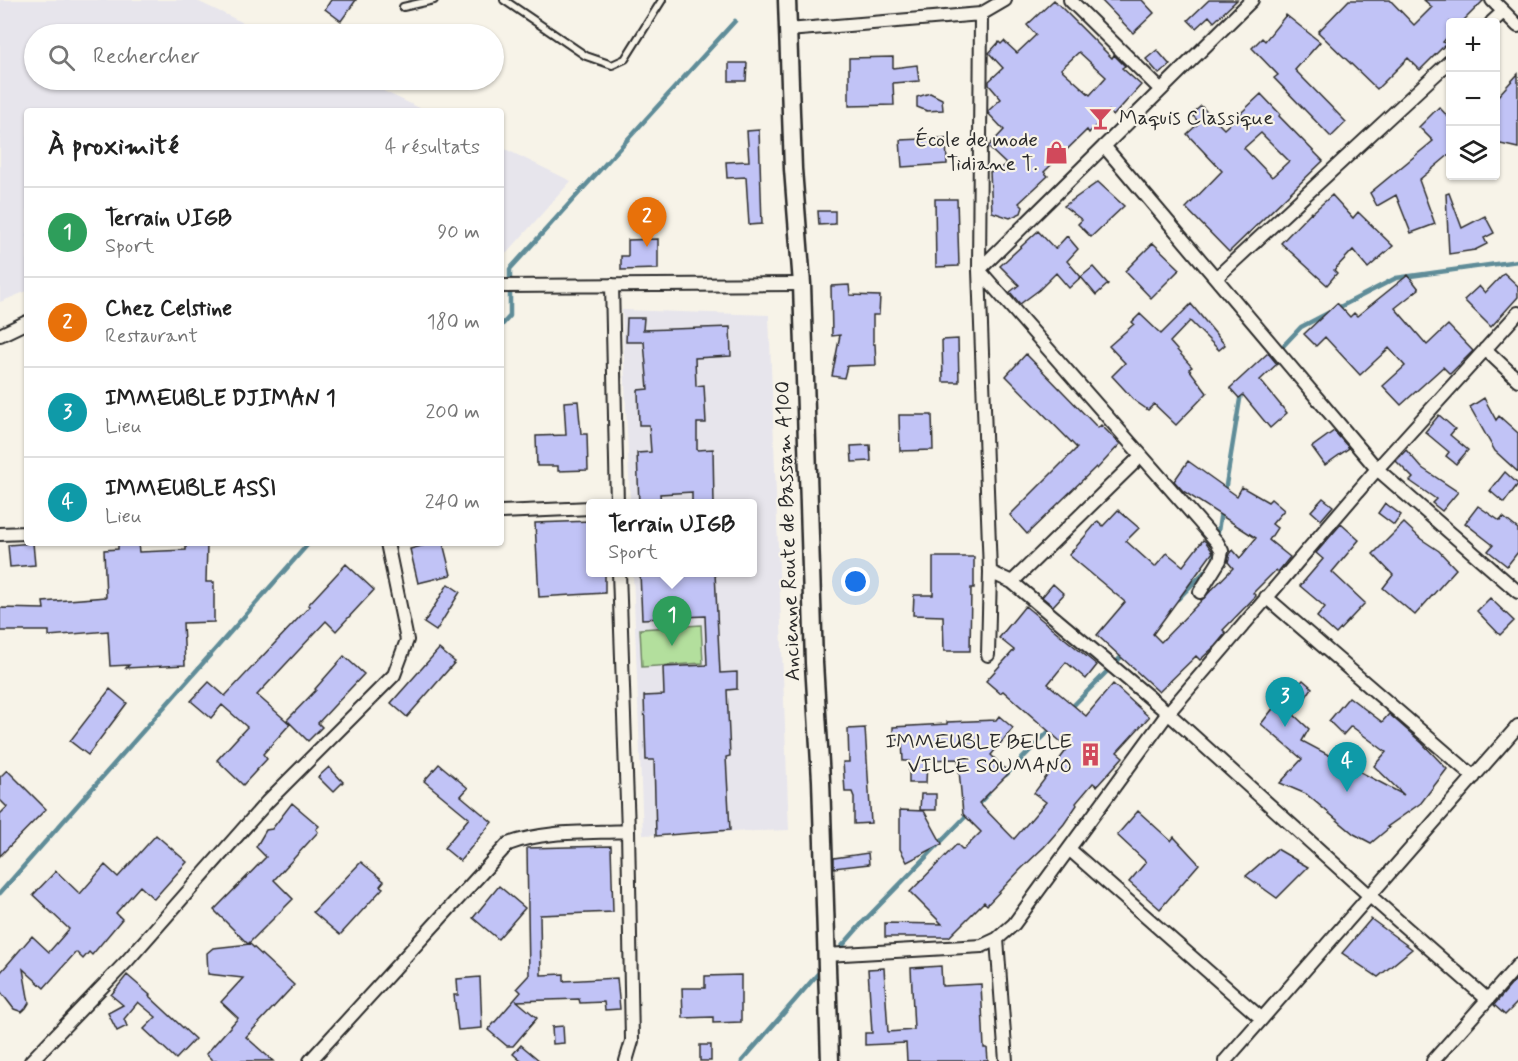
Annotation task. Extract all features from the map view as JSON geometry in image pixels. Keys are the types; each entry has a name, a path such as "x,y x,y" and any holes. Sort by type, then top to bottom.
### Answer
{"main road":[{"name":"Ancienne Route de Bassam A100","path":"787,0 793,169 802,284 830,1061"}],"street":[{"path":"788,30 981,14 1005,0"},
{"path":"1070,0 1161,90"},
{"path":"979,270 1252,0"},
{"path":"1492,0 1518,26"},
{"path":"1496,18 1503,12"},
{"path":"981,14 979,270 990,572 988,655"},
{"path":"1216,278 1446,65"},
{"path":"1104,146 1377,469 1518,592"},
{"path":"979,270 1217,542 1222,551 1220,560 1200,592"},
{"path":"504,286 802,284"},
{"path":"612,285 617,499"},
{"path":"826,955 982,946 998,939 1014,924 1168,713 1377,469 1518,313"},
{"path":"0,335 24,323"},
{"path":"1485,349 1518,381"},
{"path":"1012,582 1141,456"},
{"path":"504,512 586,508"},
{"path":"0,534 24,533"},
{"path":"31,1061 127,961 267,802 394,675 407,640 388,546"},
{"path":"990,572 1012,582 1168,713 1487,999"},
{"path":"619,577 628,831 632,1041 626,1061"},
{"path":"1266,597 1474,777"},
{"path":"1225,1061 1518,726"},
{"path":"310,1061 508,844 526,837 628,831"},
{"path":"1069,849 1262,1018"},
{"path":"998,939 1006,1061"},
{"path":"1433,1061 1518,965"}],"lane":[{"path":"403,7 434,0"},
{"path":"504,0 586,57 612,65 625,59 662,0"}],"shaded area":[{"path":"0,0 195,0 246,24 24,24 24,90 381,90 420,108 24,108 24,292 0,302"},
{"path":"504,148 571,181 507,253 504,253"},
{"path":"622,310 769,315 789,830 643,835 633,577 757,577 757,499 630,499"}],"green space":[{"path":"701,625 703,663 642,667 640,629"}],"building":[{"path":"331,0 356,0 341,21 325,9"},
{"path":"1054,0 1112,58 1114,55 1125,66 1122,68 1141,85 1113,116 1109,111 1089,133 1087,130 1044,172 1048,176 1019,203 1023,207 1021,213 1010,218 992,212 990,172 1007,165 988,147 1004,130 988,113 1001,99 989,85 989,81 1003,68 989,53 999,42 1001,44 1004,41 1017,53 1036,35 1027,25","holes":["1079,52 1106,77 1090,95 1061,69"]},
{"path":"1101,0 1142,0 1154,13 1133,33"},
{"path":"1209,0 1237,0 1214,22 1209,16 1196,28 1188,20"},
{"path":"1349,0 1390,0 1414,25 1432,7 1424,0 1484,0 1466,18 1446,18 1446,39 1443,42 1446,44 1420,70 1408,58 1377,89 1318,32"},
{"path":"1286,15 1320,42 1295,70 1346,122 1331,137 1274,78 1278,75 1252,48 1262,38 1265,41"},
{"path":"1157,50 1170,65 1159,74 1146,59"},
{"path":"893,57 893,68 917,65 919,81 893,83 894,105 849,106 849,58"},
{"path":"729,63 747,63 746,81 729,81"},
{"path":"1518,74 1518,148 1500,144 1500,94"},
{"path":"930,93 942,99 943,110 927,111 917,107 917,97"},
{"path":"1261,94 1323,161 1229,252 1186,208 1222,171 1187,134 1199,123 1192,114 1201,106 1224,129","holes":["1261,133 1289,161 1272,177 1244,148"]},
{"path":"1439,107 1446,115 1446,157 1419,180 1435,224 1411,233 1396,195 1377,206 1370,193 1433,141 1419,127"},
{"path":"759,130 762,224 749,225 746,177 727,178 726,162 749,161 747,131"},
{"path":"946,138 947,164 902,167 900,140"},
{"path":"1098,182 1124,206 1091,237 1078,224 1082,220 1064,206"},
{"path":"1449,193 1462,228 1485,216 1494,233 1484,238 1487,244 1475,250 1449,254 1446,194"},
{"path":"1332,195 1353,218 1358,212 1393,246 1368,268 1353,250 1334,270 1337,273 1327,285 1281,243 1311,212"},
{"path":"935,199 957,199 959,266 936,267"},
{"path":"818,211 835,211 835,224 819,225"},
{"path":"1038,231 1055,249 1067,236 1078,249 1067,261 1081,277 1069,288 1056,273 1020,304 1010,292 1019,285 1000,266"},
{"path":"658,239 658,269 621,270 621,256 628,256 628,240"},
{"path":"1153,243 1180,269 1151,298 1125,271"},
{"path":"1093,267 1108,284 1096,295 1081,277"},
{"path":"1504,273 1518,286 1518,297 1491,327 1464,300 1479,286 1485,293"},
{"path":"1408,275 1419,289 1395,308 1427,345 1448,325 1473,351 1450,374 1443,367 1401,405 1383,386 1405,366 1389,348 1360,375 1325,337 1316,346 1304,334 1337,303 1350,317 1354,313 1357,316"},
{"path":"849,285 850,295 880,296 879,315 873,315 876,365 847,366 844,378 832,376 840,335 832,336 831,286"},
{"path":"1191,304 1225,345 1219,350 1190,321 1170,342 1192,367 1189,369 1207,393 1176,425 1154,404 1148,410 1135,401 1112,376 1125,363 1109,346 1134,324 1132,322 1140,314 1161,334"},
{"path":"627,318 644,318 643,330 730,327 731,356 695,358 696,386 704,385 706,423 697,423 697,450 713,449 714,499 692,499 692,492 660,494 660,499 639,499 637,453 651,452 649,425 639,425 638,390 648,389 644,342 626,342"},
{"path":"958,339 959,382 943,382 942,340"},
{"path":"1268,353 1277,364 1260,380 1287,413 1270,428 1243,395 1239,398 1230,388"},
{"path":"1026,354 1098,428 1101,425 1120,444 1097,469 1096,467 1027,534 1010,515 1077,448 1006,376"},
{"path":"1484,398 1496,420 1499,416 1518,433 1518,472 1495,451 1470,407"},
{"path":"578,401 581,434 587,434 588,470 558,471 558,466 537,466 536,436 566,435 564,402"},
{"path":"899,415 932,415 933,450 900,451"},
{"path":"1439,415 1455,429 1450,435 1468,450 1456,464 1446,456 1449,452 1425,432"},
{"path":"1334,431 1349,448 1325,465 1312,447"},
{"path":"870,445 871,461 852,462 851,446"},
{"path":"1406,450 1422,468 1458,492 1442,511 1432,503 1436,499 1410,481 1413,478 1396,461"},
{"path":"1188,461 1237,496 1242,487 1268,502 1271,499 1284,510 1272,524 1277,528 1269,540 1290,557 1278,572 1276,570 1253,593 1256,596 1223,630 1226,633 1215,646 1200,660 1196,656 1159,692 1097,635 1125,602 1069,555 1098,521 1103,526 1118,510 1139,528 1126,541 1155,567 1167,553 1183,566 1203,540 1206,542 1213,552 1153,634 1161,642 1233,568 1228,562 1233,550 1240,558 1256,538 1183,491 1174,481"},
{"path":"1505,472 1518,484 1504,503 1490,491"},
{"path":"1323,498 1333,506 1321,520 1311,511"},
{"path":"1385,503 1401,515 1394,525 1378,513"},
{"path":"1478,506 1500,521 1503,517 1518,529 1518,552 1507,566 1488,551 1493,545 1465,523"},
{"path":"586,521 586,577 605,577 605,593 539,597 535,523"},
{"path":"1404,523 1421,539 1439,551 1456,569 1415,615 1383,588 1393,575 1373,554"},
{"path":"1341,524 1359,540 1332,572 1365,603 1336,634 1317,617 1325,607 1300,586 1323,559 1316,553"},
{"path":"24,544 24,546 33,546 35,565 10,567 8,545"},
{"path":"118,546 138,546 139,552 186,550 186,546 207,546 206,582 214,582 214,622 183,623 185,665 126,668 129,665 110,666 108,631 49,636 49,631 0,631 0,608 44,609 43,602 106,597 104,550 118,549"},
{"path":"422,546 444,546 451,575 418,583 410,549"},
{"path":"933,557 974,557 970,651 944,651 943,616 913,615 914,595 933,595"},
{"path":"346,564 374,590 336,631 326,621 257,695 290,724 263,754 267,759 243,785 217,760 247,727 222,705 211,718 191,701 209,682 225,696 310,606 308,605"},
{"path":"640,577 715,577 720,673 737,672 737,689 727,690 730,756 726,757 730,830 656,836 654,760 646,760 644,696 664,695 663,667 707,665 705,616 642,619"},
{"path":"448,584 460,592 436,631 424,623"},
{"path":"1053,584 1064,594 1053,606 1042,597"},
{"path":"1490,598 1514,621 1500,635 1477,611"},
{"path":"1025,606 1097,665 1086,679 1066,662 1048,684 1086,716 1113,684 1149,717 1117,752 1123,757 1097,786 1093,783 1076,803 1077,805 1064,824 1044,847 987,905 984,902 949,937 885,937 885,923 942,924 910,892 957,844 963,850 981,832 963,814 958,759 927,760 926,783 909,783 909,761 903,761 902,740 893,740 893,727 996,720 999,716 1013,728 991,755 1009,773 979,803 1014,839 1046,802 1034,793 1068,748 1003,691 1000,693 986,681 1014,650 999,638"},
{"path":"439,649 455,662 407,717 391,703"},
{"path":"344,656 364,674 318,723 322,727 308,741 287,720"},
{"path":"1303,680 1312,688 1294,715 1309,729 1302,741 1404,795 1374,766 1386,752 1351,726 1343,735 1329,721 1349,697 1382,722 1389,714 1447,769 1421,803 1387,827 1389,828 1371,843 1354,834 1306,794 1280,783 1302,759 1261,724 1279,701 1281,703"},
{"path":"110,689 127,703 88,755 70,741"},
{"path":"865,728 871,823 854,824 854,797 852,792 845,792 843,762 849,762 848,729"},
{"path":"439,764 468,788 461,796 492,822 460,861 444,848 469,818 424,781"},
{"path":"329,767 343,782 333,792 318,777"},
{"path":"7,770 46,809 0,856 0,814 7,807 0,800 0,777"},
{"path":"921,794 936,794 936,810 920,810"},
{"path":"292,803 319,826 316,829 318,832 274,880 293,899 248,944 214,910 266,857 256,847 266,830 272,829"},
{"path":"900,810 924,811 942,844 907,862 900,849"},
{"path":"1138,811 1171,841 1174,837 1199,864 1160,909 1129,882 1146,862 1117,835"},
{"path":"156,835 187,862 154,899 140,886 116,913 122,919 92,955 89,952 83,959 76,952 44,988 23,969 29,1003 22,1012 14,1009 0,991 0,973 32,936 49,952 69,929 33,895 56,871 80,894 105,865 118,877"},
{"path":"611,846 613,912 540,915 541,975 564,974 564,981 617,978 620,1009 605,1010 604,1002 580,1003 579,999 517,1001 537,1018 513,1046 507,1046 488,1030 521,992 517,988 529,975 527,848"},
{"path":"1277,849 1308,867 1277,898 1246,876"},
{"path":"868,853 869,864 834,868 834,858"},
{"path":"361,862 384,881 380,886 383,888 340,935 313,912"},
{"path":"499,886 525,908 498,939 473,918"},
{"path":"1371,919 1412,949 1378,977 1342,953"},
{"path":"250,944 294,985 246,1037 273,1061 213,1061 206,1054 238,1018 221,1002 243,978 208,974 207,953 213,948"},
{"path":"941,966 942,986 981,984 984,1048 987,1048 988,1061 907,1061 906,1043 865,1045 865,1033 872,1033 868,969 884,968 888,1032 914,1030 911,968"},
{"path":"127,975 195,1039 176,1059 144,1029 156,1017 138,1002 124,1019 127,1026 117,1031 108,1013 123,1005 111,995"},
{"path":"741,975 741,1022 713,1023 713,1017 683,1018 682,988 705,988 705,976"},
{"path":"480,977 482,1028 458,1030 454,995 458,995 457,979"},
{"path":"1518,977 1518,1002 1505,1015 1494,1005"},
{"path":"563,1026 564,1043 553,1044 552,1027"},
{"path":"521,1045 540,1061 521,1061 513,1054"},
{"path":"700,1045 711,1045 711,1061 700,1061"}],"waterway":[{"path":"504,323 510,316 510,269 735,21"},
{"path":"1336,309 1396,278 1518,261"},
{"path":"1268,362 1301,327 1328,313"},
{"path":"1225,491 1241,393"},
{"path":"1217,538 1221,511"},
{"path":"0,893 306,546"},
{"path":"1178,599 1213,563 1216,547"},
{"path":"1071,708 1124,654"},
{"path":"1006,775 1053,727"},
{"path":"975,807 988,794"},
{"path":"836,953 969,813"},
{"path":"742,1061 823,968"}],"place":[{"name":"Maquis Classique","path":"1101,118"},
{"name":"École de mode Tidiane T.","path":"1056,152"},
{"name":"Chez Celstine","path":"647,247"},
{"name":"Terrain UIGB","path":"672,646"},
{"name":"IMMEUBLE DJIMAN 1","path":"1285,727"},
{"name":"IMMEUBLE BELLE VILLE SOUMANO","path":"1090,754"},
{"name":"IMMEUBLE ASSI","path":"1347,792"}]}
